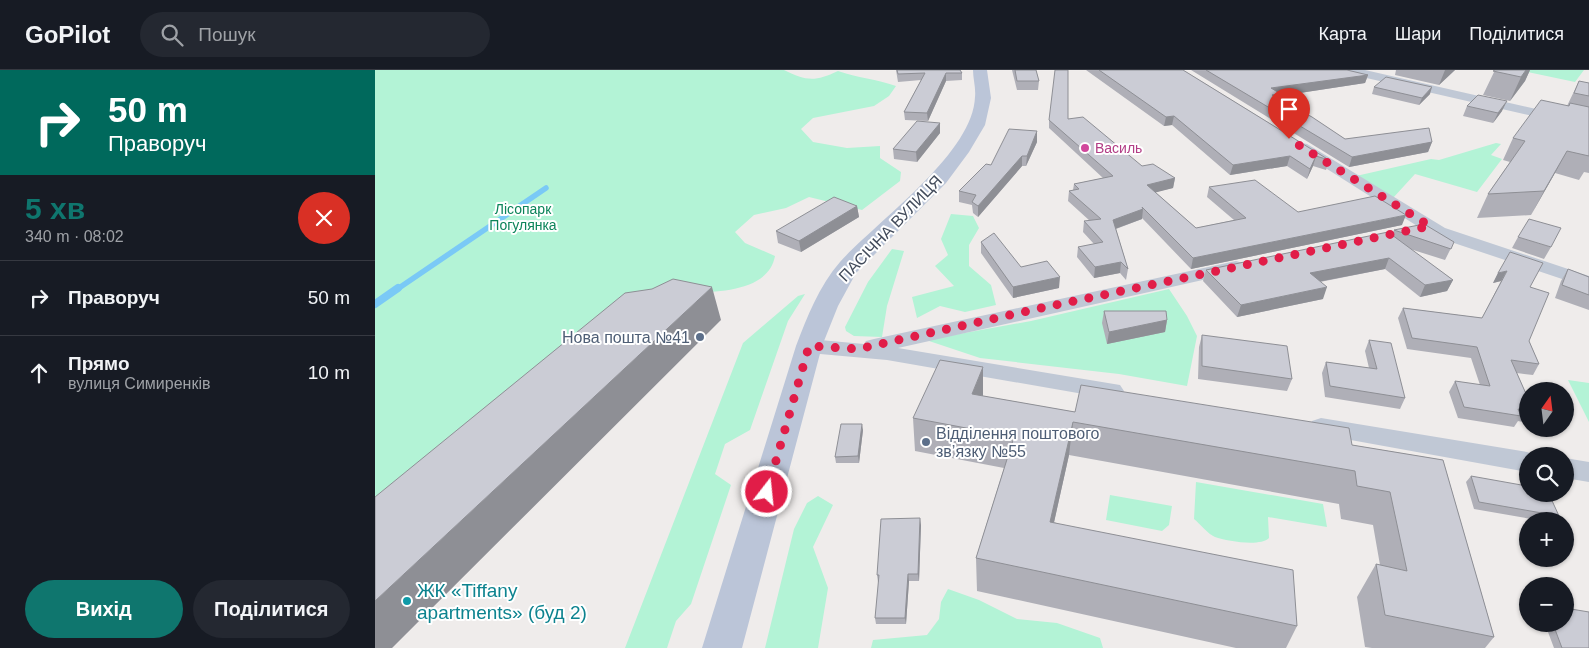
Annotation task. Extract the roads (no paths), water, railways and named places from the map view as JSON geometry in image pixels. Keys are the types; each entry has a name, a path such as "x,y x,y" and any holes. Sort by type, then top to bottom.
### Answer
{"main road":[{"name":"ПАСІЧНА ВУЛИЦЯ","path":"722,648 809,346 823,308 838,281 878,237 930,188 962,150 970,136 981,107 983,85 980,70"}],"street":[{"path":"1355,71 1589,125"},
{"path":"1289,139 1439,232 1589,282"},
{"path":"1401,232 1430,226"},
{"path":"858,349 1257,263"},
{"path":"809,346 858,349 895,354 1138,396"},
{"path":"1304,424 1519,461"},
{"path":"1574,470 1589,472"}],"waterway":[{"path":"396,290 546,188"},
{"path":"375,304 398,288"}],"place":[{"name":"Василь","path":"1085,148"},
{"name":"Нова пошта №41","path":"700,337"},
{"name":"Відділення поштового зв’язку №55","path":"926,442"},
{"name":"ЖК «Tiffany apartments» (буд 2)","path":"407,601"}],"park label":[{"name":"Лісопарк Погулянка","path":"523,218"}]}
